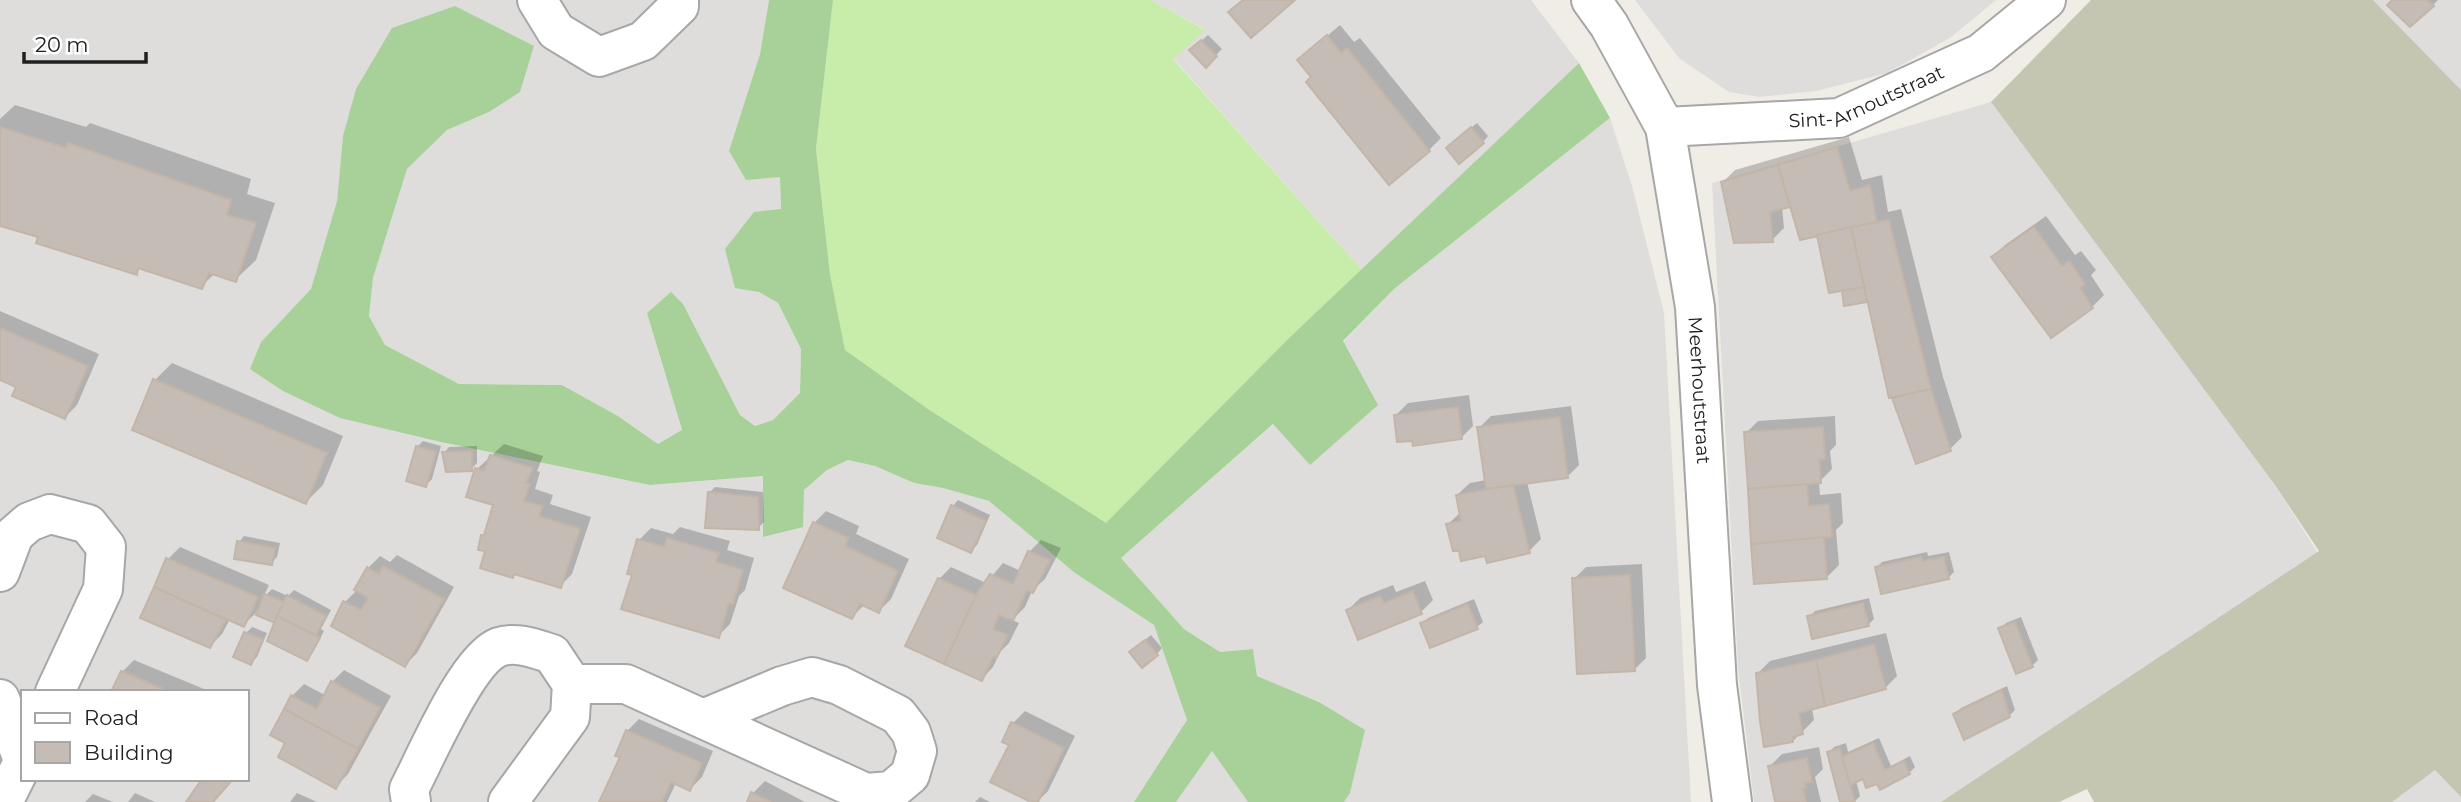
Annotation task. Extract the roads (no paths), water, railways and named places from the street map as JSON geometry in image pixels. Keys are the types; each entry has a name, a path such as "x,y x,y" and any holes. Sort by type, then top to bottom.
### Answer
{"street":[{"path":"537,0 556,30 599,57 643,41 679,6 679,0"},
{"name":"Meerhoutstraat","path":"1591,0 1609,25 1665,127 1695,307 1717,685 1732,802"},
{"name":"Sint-Arnoutstraat","path":"1665,127 1839,118 1981,52 2046,0"},
{"path":"0,572 14,535 29,522 50,514 88,524 106,547 103,589 56,690"},
{"path":"411,802 410,789 475,665 498,647 522,645 552,654 572,684 570,718 508,802"},
{"path":"572,684 626,684 703,719 866,793 891,791 910,775 917,751 911,732 898,715 839,685 812,677 782,686 703,719"},
{"path":"0,699 21,756"},
{"path":"3,802 21,765"}]}
